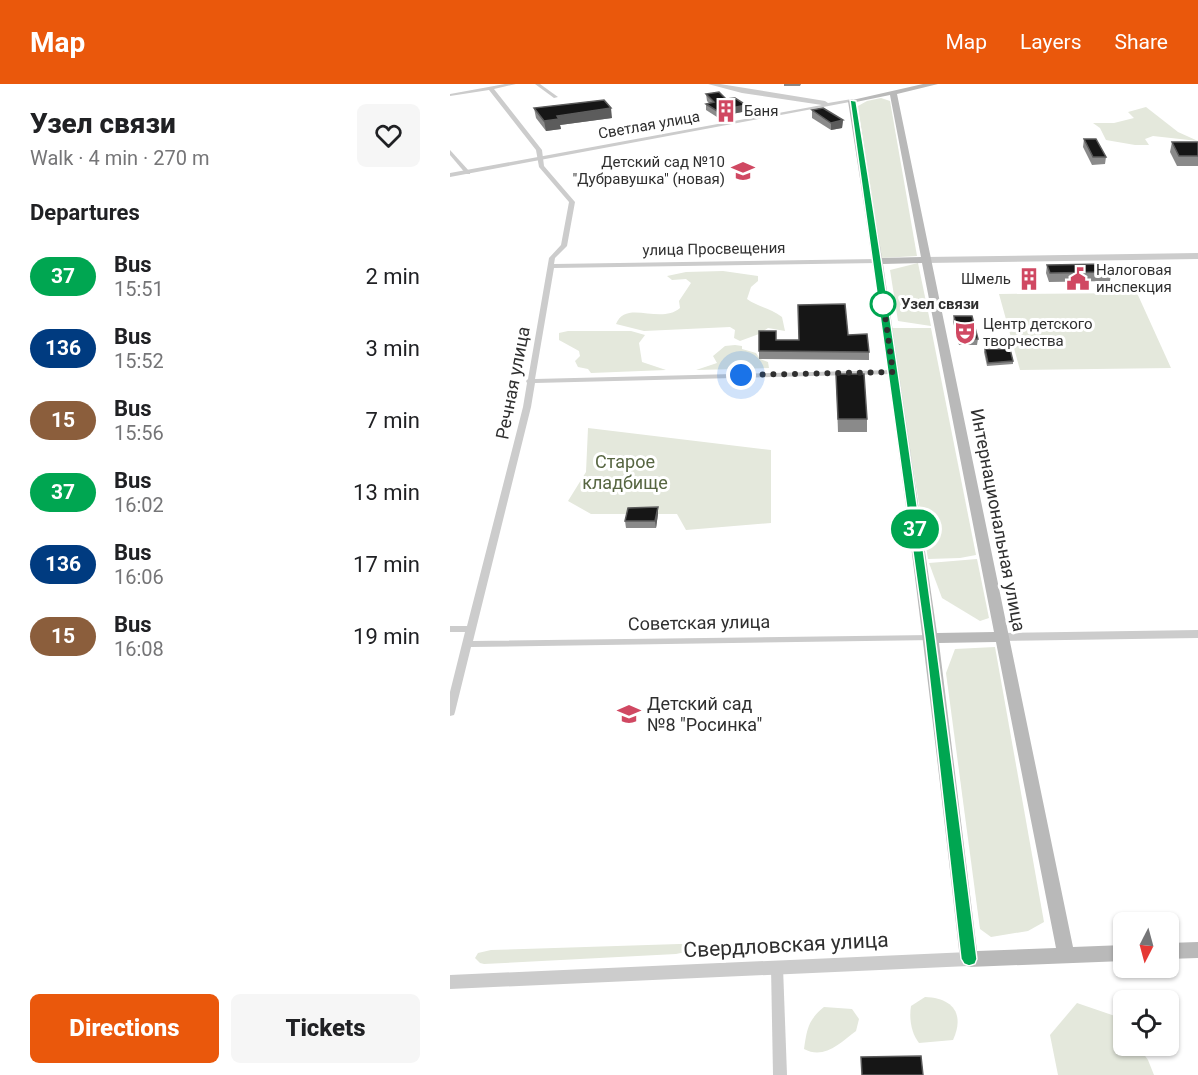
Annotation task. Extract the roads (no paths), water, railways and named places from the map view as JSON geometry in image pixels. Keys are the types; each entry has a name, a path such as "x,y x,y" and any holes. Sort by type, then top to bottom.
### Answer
{"main road":[{"path":"934,84 852,101 878,261 931,638 969,959"},
{"name":"Интернациональная улица","path":"893,93 1066,955"},
{"path":"878,261 925,260"},
{"path":"931,638 1001,637"},
{"path":"1179,951 1198,950"},
{"name":"Свердловская улица","path":"969,959 1113,953"}],"street":[{"path":"450,95 514,84"},
{"path":"537,84 556,97"},
{"path":"711,84 832,105"},
{"name":"Речная улица","path":"450,712 527,407 552,258 564,246 572,202 541,166 538,150 491,89"},
{"name":"Светлая улица","path":"450,175 852,101"},
{"path":"450,152 468,172"},
{"path":"925,260 1198,256"},
{"name":"улица Просвещения","path":"551,266 878,261"},
{"path":"530,381 893,372"},
{"path":"450,629 471,629"},
{"path":"1001,637 1198,634"},
{"name":"Советская улица","path":"467,644 931,638"},
{"name":"Свердловская улица","path":"450,982 969,959"},
{"path":"777,967 780,1075"}],"place":[{"name":"Баня","path":"726,111"},
{"name":"Детский сад №10 \"Дубравушка\" (новая)","path":"743,171"},
{"name":"Шмель","path":"1029,279"},
{"name":"Налоговая инспекция","path":"1078,279"},
{"name":"Узел связи","path":"883,304"},
{"name":"Центр детского творчества","path":"965,333"},
{"name":"Детский сад №8 \"Росинка\"","path":"629,714"}],"park label":[{"name":"Старое кладбище","path":"625,472"}]}
